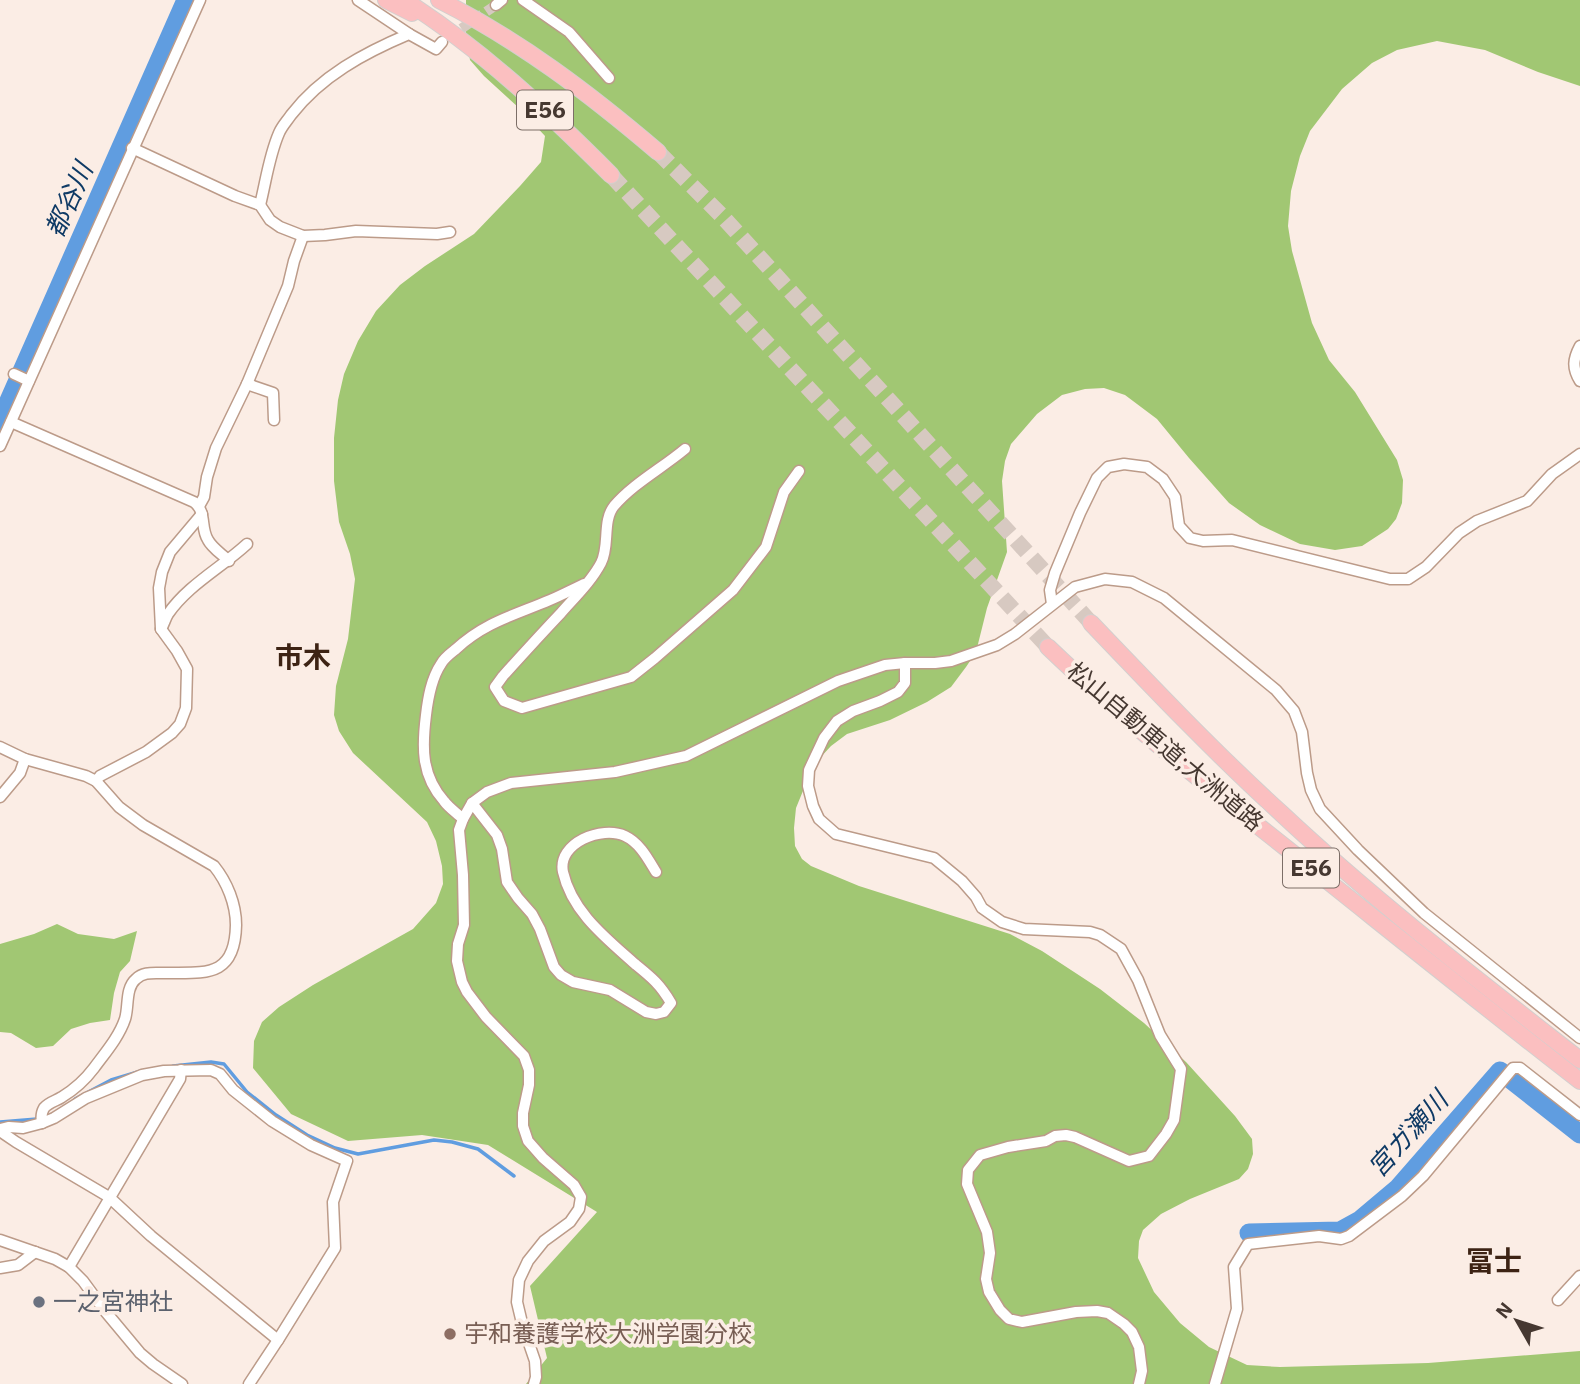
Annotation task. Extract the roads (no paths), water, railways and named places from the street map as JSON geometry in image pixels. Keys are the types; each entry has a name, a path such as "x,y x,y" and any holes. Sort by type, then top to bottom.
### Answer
{"highway":[{"path":"386,0 474,50"},
{"name":"E56","path":"404,0 433,18 532,98 611,176"},
{"name":"E56","path":"439,0 522,47 658,152"},
{"path":"459,0 483,15 522,47"},
{"name":"松山自動車道;大洲道路","path":"1091,623 1199,736 1282,815 1453,961 1580,1060"},
{"name":"松山自動車道;大洲道路","path":"1048,647 1091,688 1177,760 1580,1081"}],"street":[{"path":"0,446 11,422 23,378 200,0"},
{"path":"358,0 436,49 442,42"},
{"path":"523,0 569,32 609,78"},
{"path":"260,205 276,139 297,107 321,83 345,66 409,34"},
{"path":"132,148 260,205 270,220 303,236 356,231 437,234 450,232"},
{"path":"96,781 100,776 146,752 180,724 186,708 187,669 161,629 159,588 162,572 170,552 200,510 206,477 216,448 247,384 288,286 303,236"},
{"path":"1580,346 1574,359 1575,373 1580,381"},
{"path":"247,384 273,393 274,420"},
{"path":"11,422 172,492 200,510 208,541 229,561"},
{"path":"685,449 632,488 611,509 603,560 590,581 495,687 504,701 522,708 631,677 647,665 733,590 766,547 784,492 799,471"},
{"path":"1052,604 1050,590 1070,537 1097,478 1108,467 1124,464 1147,467 1163,479 1175,497 1179,526 1190,538 1203,541 1232,540 1390,579 1408,579 1426,567 1459,533 1477,521 1527,501 1552,474 1580,454"},
{"path":"161,629 167,616 180,600 247,544"},
{"path":"534,1384 535,1361 517,1302 519,1280 528,1261 544,1241 570,1222 579,1209 581,1197 574,1185 528,1141 523,1126 523,1113 529,1086 529,1070 524,1056 486,1017 461,982 457,961 458,944 464,925 459,830 472,803 487,792 511,783 615,772 686,756 838,681 886,666 951,661 997,645 1016,634 1075,587 1105,579 1132,582 1164,598 1276,690 1294,711 1302,732 1307,773 1320,809 1358,850 1424,913 1580,1038"},
{"path":"463,819 444,802 425,767 423,742 427,708 433,679 442,662 458,646 494,622 590,581"},
{"path":"905,663 905,683 898,692 853,710 837,721 824,738 809,770 808,786 819,819 836,834 934,858 962,881 982,908 1002,922 1041,931 1090,932 1100,935 1121,949 1138,980 1160,1035 1181,1069 1174,1120 1149,1156 1129,1161 1066,1135 981,1155 968,1170 967,1184 986,1232 990,1253 986,1279 989,1292 1000,1310 1009,1319 1022,1322 1076,1312 1108,1313 1132,1332 1139,1347 1142,1371 1139,1384"},
{"path":"0,747 25,759 96,781 119,807 143,825 214,866 229,889 236,921 235,940 230,957 222,967 206,972 146,973 134,979 129,989 126,1017 114,1041 82,1082 48,1103 41,1119"},
{"path":"0,797 20,773 25,759"},
{"path":"472,803 497,835 507,881 532,914 554,967 573,982 610,990 646,1012 656,1014 664,1012 671,1003 662,987 597,931 573,898 562,870 565,857 577,842 591,834 611,832 626,836 644,852 656,872"},
{"path":"1214,1384 1237,1309 1234,1267 1248,1244 1319,1236 1341,1239 1349,1236 1402,1196 1423,1176 1513,1068 1520,1068 1580,1115"},
{"path":"69,1267 180,1079 181,1070"},
{"path":"0,1130 9,1127 23,1128 41,1119 54,1118 86,1098 142,1075 164,1071 211,1070 220,1074 233,1090 272,1121 311,1145 348,1161 333,1202 335,1248 249,1384"},
{"path":"0,1130 109,1197 151,1236 278,1340"},
{"path":"0,1240 55,1259 69,1267 140,1353 182,1384"},
{"path":"0,1268 18,1265 35,1252"},
{"path":"1558,1300 1580,1276"}],"waterway":[{"name":"都谷川","path":"0,421 186,0"},
{"path":"173,1066 211,1062 224,1064 247,1092 276,1115 307,1135 335,1148 358,1154 434,1140 452,1142 478,1149 514,1176"},
{"path":"75,1099 111,1080 141,1071"},
{"name":"宮ガ瀬川","path":"1249,1233 1340,1231 1360,1220 1398,1188 1500,1071 1580,1134"},
{"path":"0,1122 37,1119"}],"tunnel":[{"path":"449,37 496,5"},
{"path":"658,152 722,216 1091,623"},
{"path":"611,175 1048,647"}],"place":[{"name":"一之宮神社","path":"39,1302"},
{"name":"宇和養護学校大洲学園分校","path":"450,1334"}],"district":[{"name":"市木","path":"303,657"},
{"name":"冨士","path":"1494,1261"}]}
